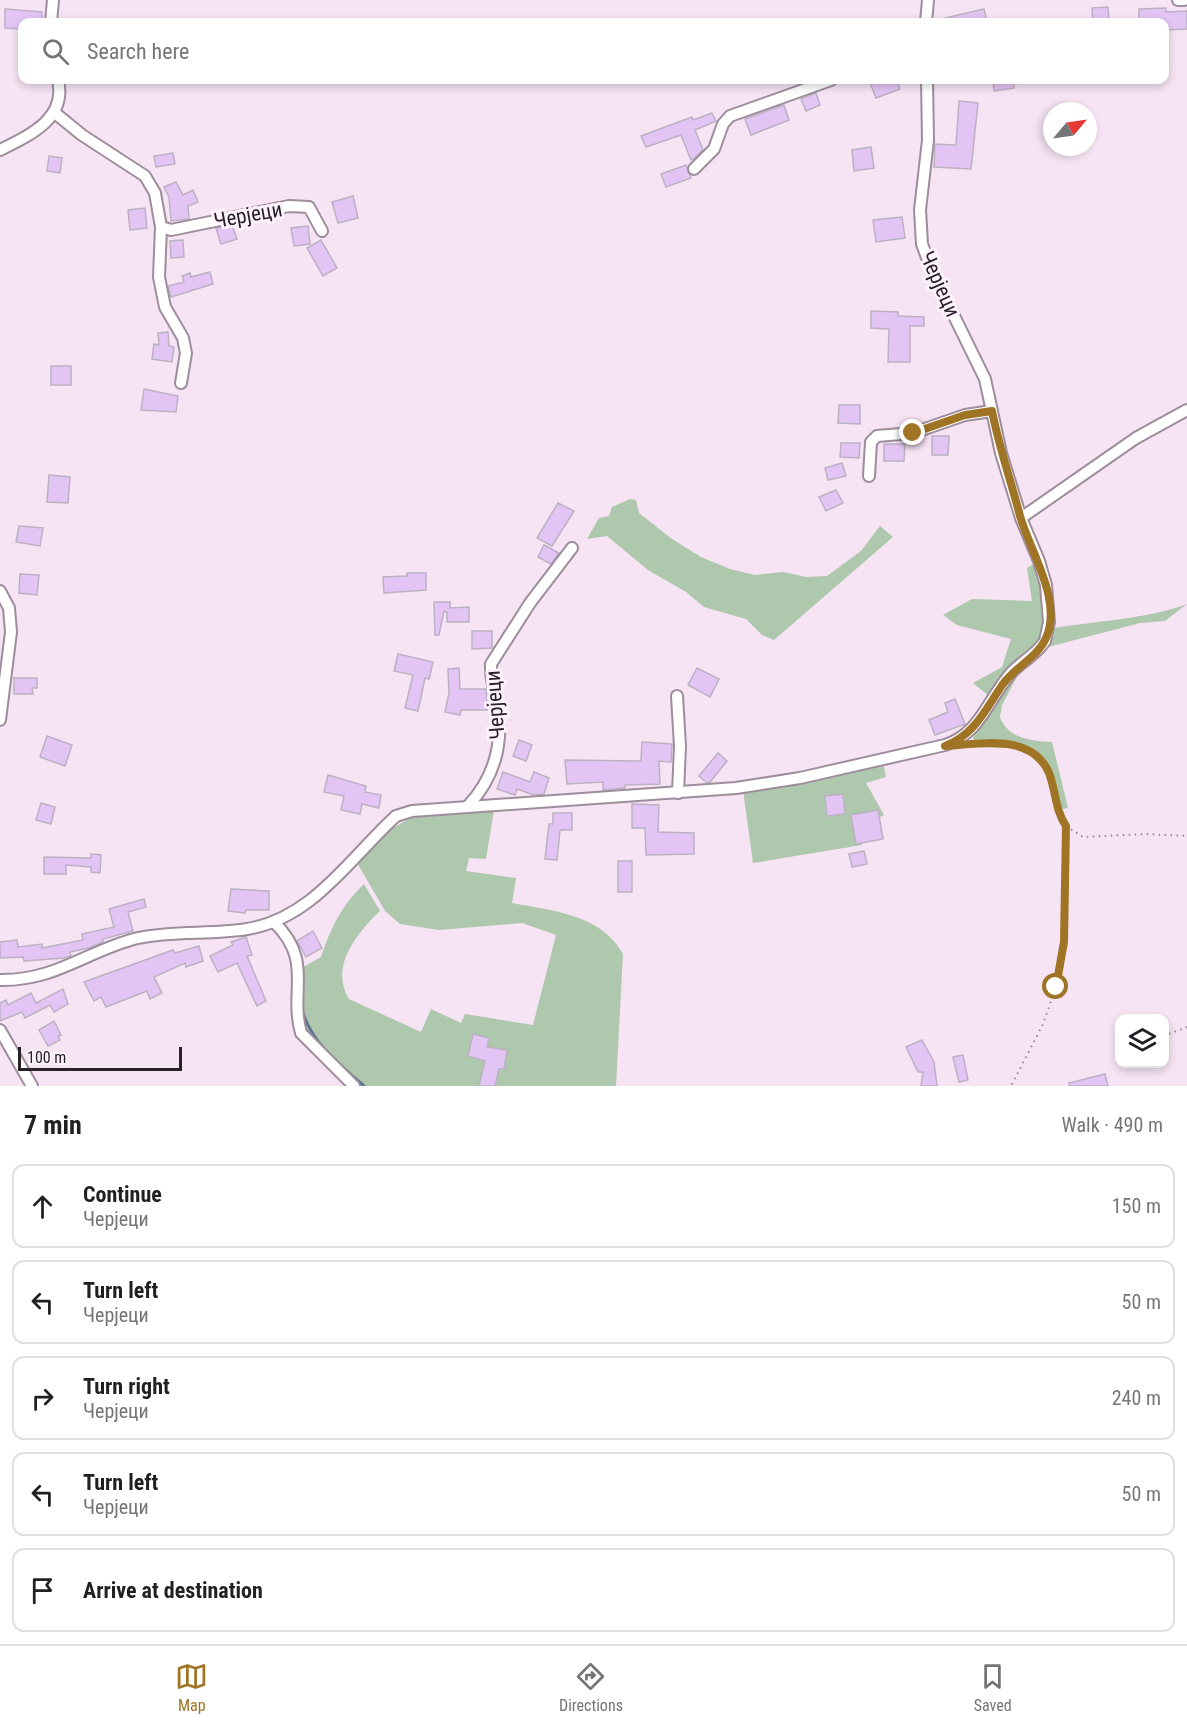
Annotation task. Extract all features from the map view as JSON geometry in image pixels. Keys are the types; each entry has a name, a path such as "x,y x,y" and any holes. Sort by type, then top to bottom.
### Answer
{"street":[{"path":"51,18 53,0"},
{"path":"926,18 928,0"},
{"path":"1178,0 1184,0"},
{"path":"0,150 42,125 55,113 61,94 59,84"},
{"path":"694,169 714,149 723,124 730,116 820,84"},
{"name":"Черјеци","path":"274,922 324,889 396,816 427,808 678,793 801,778 945,746 964,737 986,711 1008,677 1040,648 1048,633 1049,606 1046,585 1021,518 1015,491 1001,453 985,379 932,271 922,244 920,210 928,140 927,84"},
{"path":"55,113 82,135 145,176 155,193 161,227 159,277 165,307 183,338 186,353 182,383"},
{"name":"Черјеци","path":"161,227 171,230 236,215 309,207 322,231"},
{"path":"1021,518 1136,438 1187,410"},
{"path":"869,476 871,442 877,436 913,433 965,415 992,411"},
{"name":"Черјеци","path":"468,806 489,778 498,753 498,712 491,664 530,603 572,548"},
{"path":"0,591 9,608 11,632 0,720"},
{"path":"677,696 680,746 678,793"},
{"path":"0,980 56,972 116,945 139,938 198,931 230,931 274,922 284,932 294,951 299,970 298,1021 301,1033 354,1086"},
{"path":"0,1030 32,1086"}],"path":[{"path":"966,745 1018,746 1036,753 1049,774 1058,809 1066,826 1064,942 1056,987 1043,1024 1011,1086"},
{"path":"1066,826 1083,837 1145,834 1187,836"},
{"path":"1169,1034 1187,1027"}],"green space":[{"path":"630,499 636,500 639,513 672,539 701,557 730,569 755,575 783,572 806,577 827,576 861,551 880,526 893,537 774,640 762,635 746,619 704,607 686,592 648,570 607,536 587,539 599,518 609,516 612,507"},
{"path":"1034,564 1044,604 1044,628 1029,655 990,697 973,683 1002,667 1011,639 957,625 943,615 972,599 1032,601 1027,568"},
{"path":"1187,604 1165,621 1140,623 1048,647 1054,628 1156,613"},
{"path":"1020,671 1002,705 1000,717 1009,730 1021,737 1052,742 1068,808 1061,809 1051,773 1039,754 1019,743 976,742 973,738 974,733"},
{"path":"883,762 886,777 866,783 884,815 856,831 862,845 753,863 743,790"},
{"path":"494,810 486,859 469,858 466,871 516,878 512,903 559,912 589,922 614,941 623,954 616,1086 349,1086 304,1044 299,1035 298,970 321,957 338,918 364,884 380,911 348,951 342,975 349,999 421,1032 431,1009 461,1023 465,1014 533,1025 556,935 522,923 439,930 400,924 385,911 356,861 387,831 420,813"}],"building":[{"path":"1108,7 1109,18 1093,18 1092,8"},
{"path":"1166,8 1166,12 1187,11 1187,29 1169,30 1169,18 1139,18 1139,9"},
{"path":"5,9 42,12 42,18 18,18 18,29 5,28"},
{"path":"984,9 986,18 945,18"},
{"path":"871,84 898,84 900,89 876,98"},
{"path":"993,84 1014,84 1014,88 994,91"},
{"path":"816,93 820,105 806,111 801,99"},
{"path":"959,101 978,103 971,169 934,167 935,144 956,145"},
{"path":"784,105 789,120 751,135 745,119"},
{"path":"712,113 716,121 695,130 703,150 691,160 681,135 646,147 641,136 692,117 693,120"},
{"path":"871,147 874,168 854,171 852,150"},
{"path":"173,153 175,164 156,167 154,156"},
{"path":"49,156 62,158 60,173 47,171"},
{"path":"686,165 691,178 666,187 661,174"},
{"path":"176,182 183,195 193,190 198,202 188,206 189,219 171,221 169,197 164,187"},
{"path":"353,196 358,218 338,223 332,202"},
{"path":"145,208 147,228 130,230 128,210"},
{"path":"902,217 905,238 876,242 873,220"},
{"path":"232,225 237,239 221,244 216,228"},
{"path":"308,226 310,244 294,246 291,228"},
{"path":"183,240 184,257 171,258 170,241"},
{"path":"321,240 337,268 323,276 307,248"},
{"path":"210,272 213,284 171,297 168,286 184,282 182,276 190,273 191,277"},
{"path":"871,311 898,312 898,316 924,317 924,326 910,326 910,362 888,362 889,329 871,328"},
{"path":"168,332 169,346 174,347 172,362 152,359 154,344 159,345 158,333"},
{"path":"51,366 71,366 71,385 51,385"},
{"path":"144,389 178,396 176,412 141,410"},
{"path":"839,405 860,405 860,424 838,423"},
{"path":"932,436 949,436 948,455 932,455"},
{"path":"841,443 860,443 859,458 840,457"},
{"path":"884,444 905,444 904,461 884,461"},
{"path":"842,463 846,476 828,480 825,468"},
{"path":"49,475 70,477 68,503 47,502"},
{"path":"836,490 843,503 826,511 819,497"},
{"path":"558,503 574,511 552,546 537,538"},
{"path":"19,526 43,528 40,546 16,542"},
{"path":"544,545 559,553 551,564 538,557"},
{"path":"407,573 426,573 426,590 384,593 383,577 407,576"},
{"path":"20,574 39,575 37,595 19,593"},
{"path":"434,602 450,602 450,608 469,607 469,622 447,622 447,612 444,611 439,635 435,635"},
{"path":"472,631 492,631 492,648 472,649"},
{"path":"398,654 433,662 429,679 425,678 418,711 405,708 413,675 394,671"},
{"path":"459,668 460,689 486,689 488,710 461,710 460,715 445,712 449,693 448,669"},
{"path":"697,668 719,679 710,697 688,685"},
{"path":"14,678 37,678 37,688 32,688 33,694 14,694"},
{"path":"955,699 965,724 935,735 929,720 948,712 945,703"},
{"path":"47,736 72,745 65,766 40,757"},
{"path":"519,740 532,745 526,761 513,756"},
{"path":"642,742 672,744 671,762 659,761 660,784 625,785 625,788 603,790 603,782 567,784 565,760 641,761"},
{"path":"718,753 727,761 707,783 699,776"},
{"path":"503,772 530,782 534,772 549,778 544,794 534,795 517,789 515,795 497,789"},
{"path":"328,775 366,786 365,792 381,795 379,808 362,804 360,814 341,810 344,796 324,792"},
{"path":"843,794 845,814 827,816 825,796"},
{"path":"41,803 55,807 51,824 36,820"},
{"path":"632,804 659,805 658,832 694,833 694,854 646,855 645,828 632,828"},
{"path":"878,810 883,839 856,844 851,815"},
{"path":"553,813 572,813 572,830 560,830 557,860 545,859 549,824 553,824"},
{"path":"864,851 867,864 852,867 849,854"},
{"path":"91,854 101,855 100,873 91,872 91,867 66,865 66,874 44,874 44,857 91,858"},
{"path":"618,861 632,861 632,892 618,892"},
{"path":"231,889 269,891 269,910 246,910 245,913 228,911"},
{"path":"144,899 146,907 128,912 133,931 103,939 103,942 89,948 70,952 71,956 64,958 24,961 23,957 0,958 0,942 17,940 18,947 42,944 42,948 83,940 82,934 114,927 109,909"},
{"path":"313,931 322,948 306,957 297,941"},
{"path":"246,937 252,955 247,956 266,1001 257,1006 237,963 218,972 210,956 233,945 231,942"},
{"path":"199,946 203,961 186,967 185,963 154,977 162,993 150,999 147,991 106,1007 101,997 94,1001 84,982 173,950 175,953"},
{"path":"63,989 68,1004 54,1012 50,1005 25,1018 22,1012 0,1021 0,1003 6,1000 8,1005 31,993 36,1003"},
{"path":"54,1021 61,1035 58,1036 60,1040 48,1046 39,1030"},
{"path":"473,1034 489,1038 487,1047 507,1050 504,1069 499,1069 495,1086 479,1086 485,1061 468,1056"},
{"path":"922,1040 934,1062 937,1086 921,1086 923,1072 918,1072 906,1047"},
{"path":"963,1055 968,1080 959,1082 953,1057"},
{"path":"1105,1074 1108,1086 1069,1086 1069,1083"}],"waterway":[{"path":"302,1009 312,1032 327,1052 364,1086"}],"route":[{"path":"913,433 965,415 992,411 1001,453 1015,491 1021,518 1039,561 1046,585 1049,621 1045,641 1008,677 975,726 964,737 945,746 1005,744 1027,748 1036,753 1049,774 1058,809 1066,826 1064,942 1056,987"}]}
